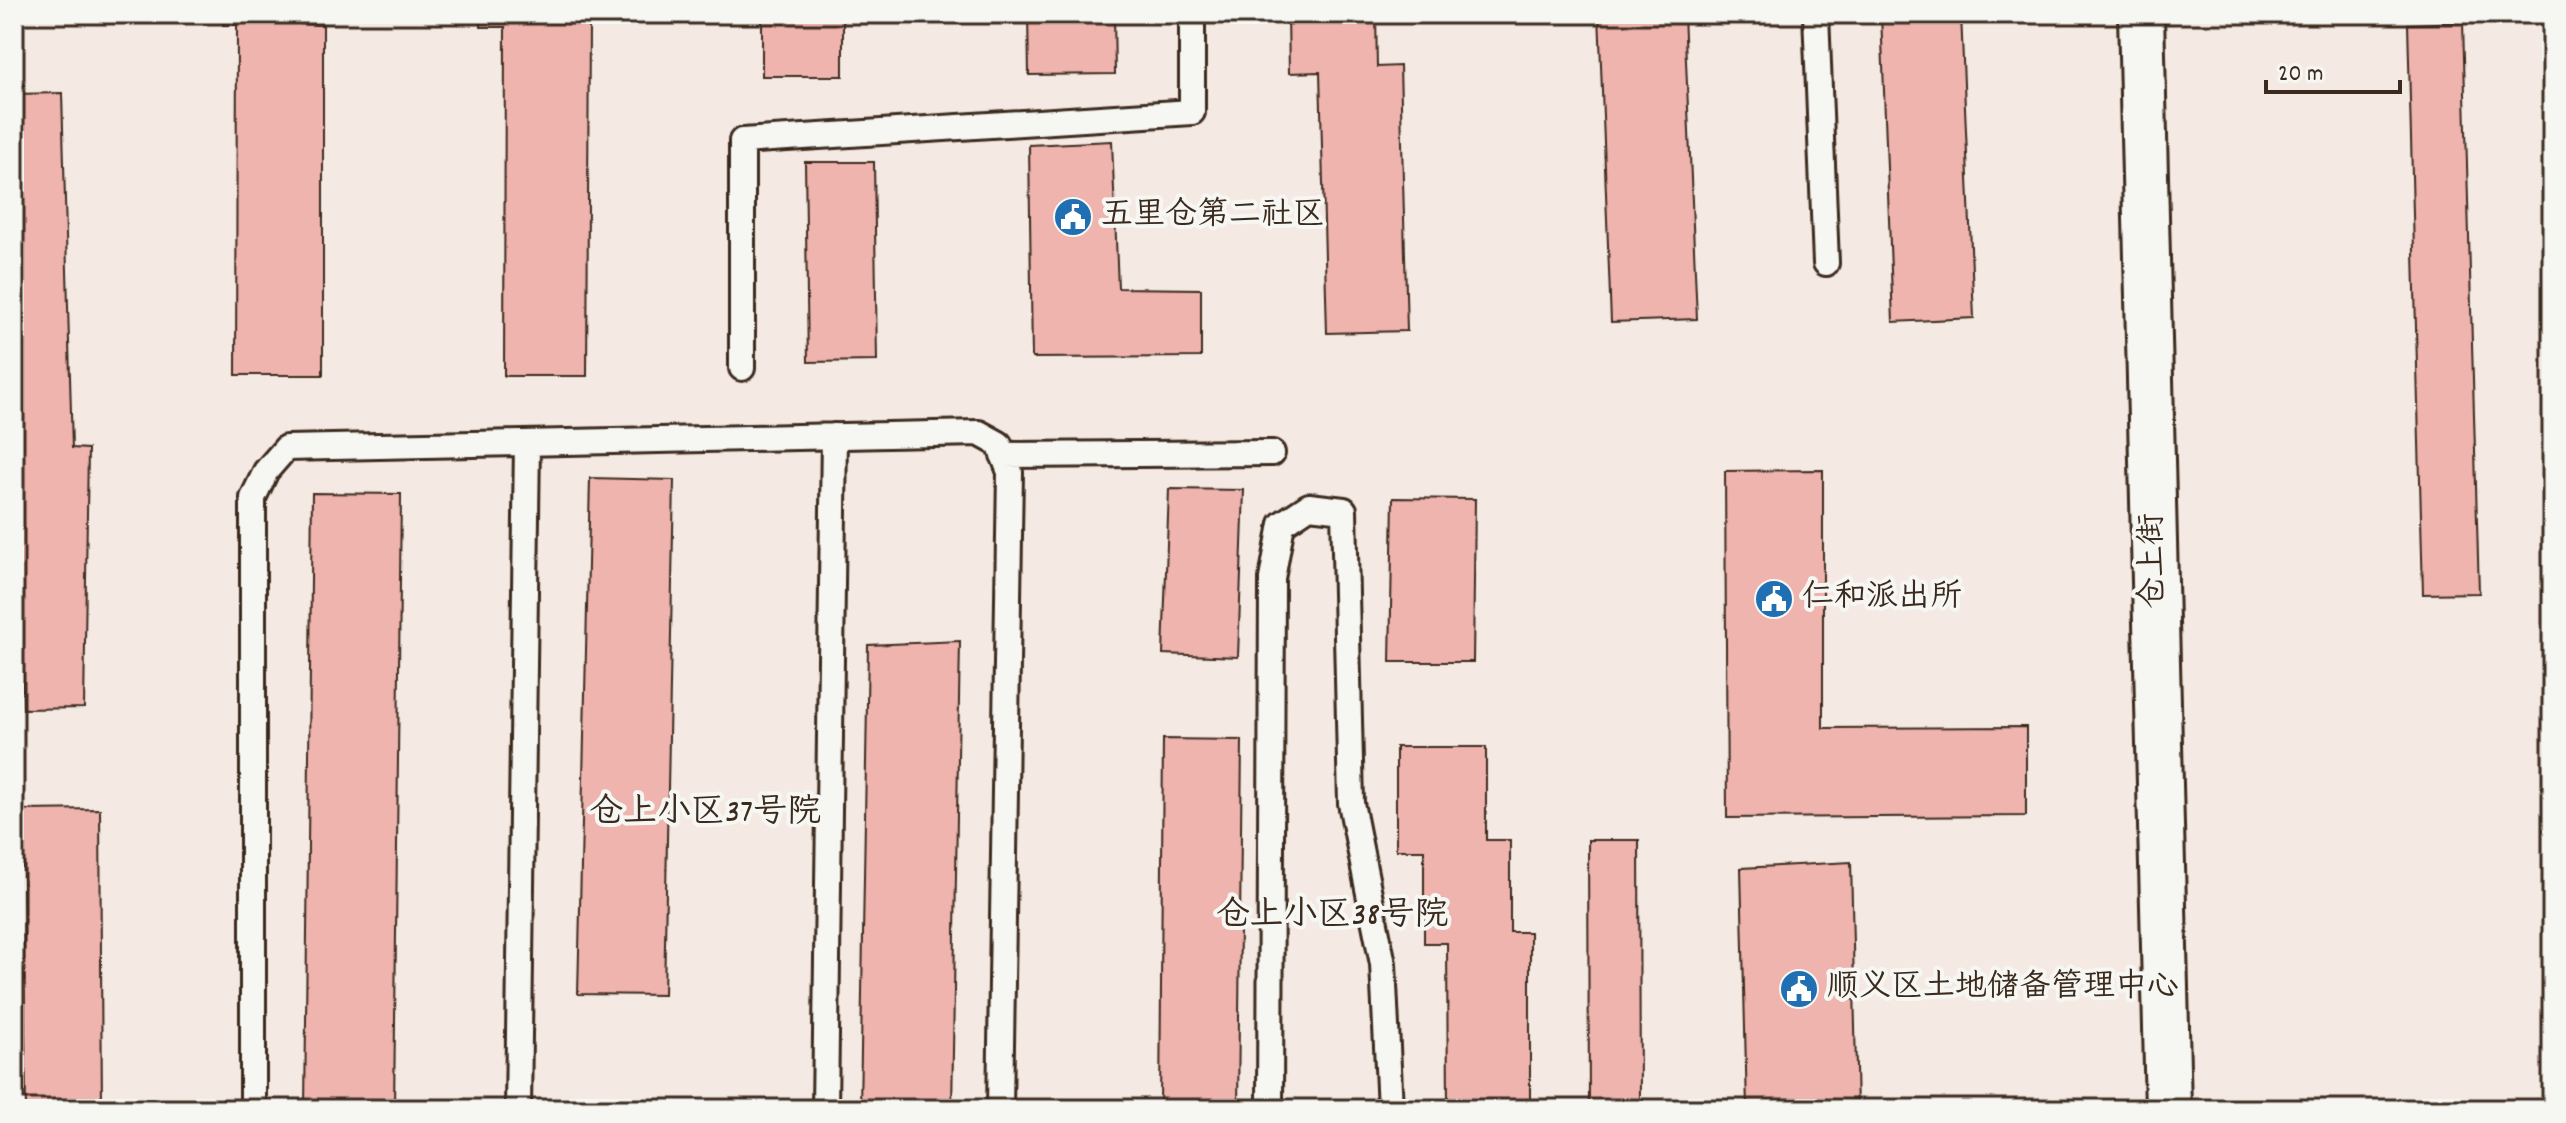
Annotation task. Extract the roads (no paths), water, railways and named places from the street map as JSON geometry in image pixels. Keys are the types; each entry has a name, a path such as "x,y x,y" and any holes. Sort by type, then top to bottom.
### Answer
{"street":[{"name":"仓上街","path":"2141,14 2168,1109"}],"lane":[{"path":"742,368 742,141 1192,112 1192,14"},
{"path":"1816,14 1826,263"},
{"path":"253,1109 253,498 266,471 286,448 979,433 999,444 1010,472 1000,1109"},
{"path":"825,1109 834,436"},
{"path":"518,1109 527,443"},
{"path":"1003,455 1272,453"},
{"path":"1270,1109 1272,579 1282,524 1309,506 1344,510 1351,803 1383,964 1390,1109"}],"place":[{"name":"五里仓第二社区","path":"1073,217"},
{"name":"仁和派出所","path":"1774,599"},
{"name":"顺义区土地储备管理中心","path":"1799,989"}],"district":[{"name":"仓上小区37号院","path":"705,814"},
{"name":"仓上小区38号院","path":"1332,917"}]}
